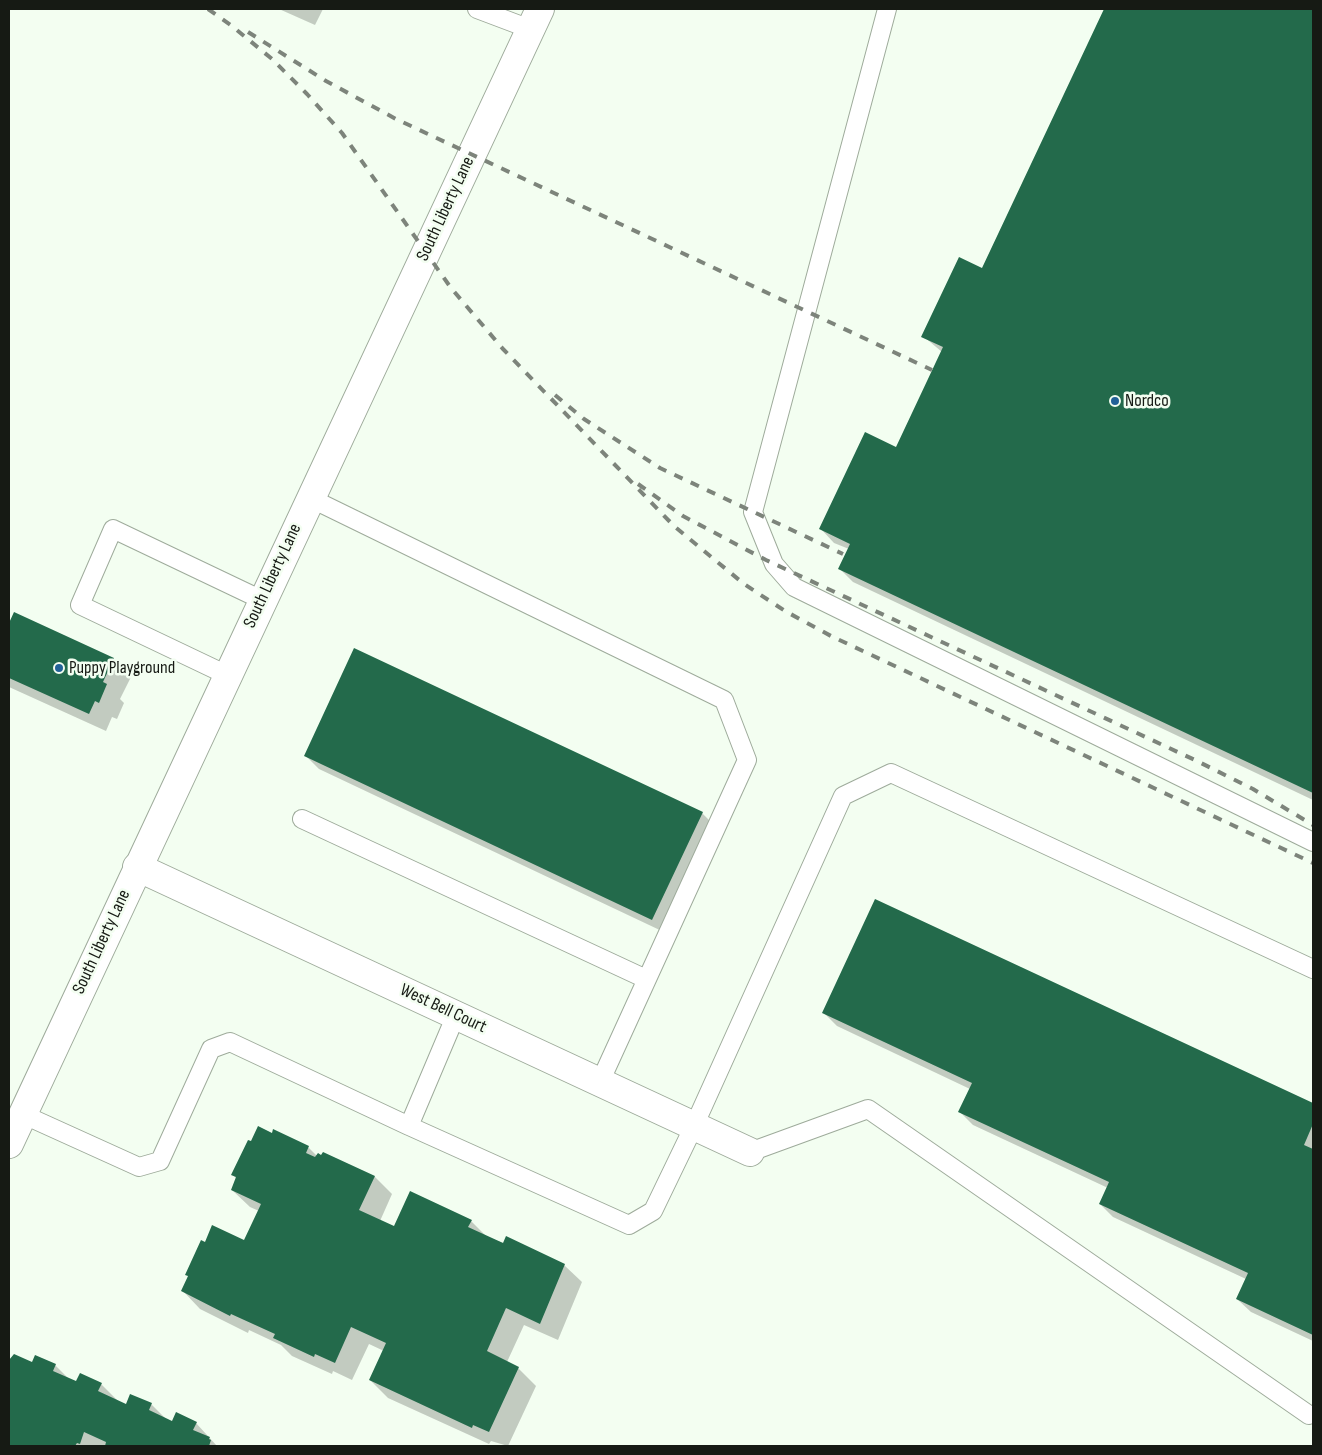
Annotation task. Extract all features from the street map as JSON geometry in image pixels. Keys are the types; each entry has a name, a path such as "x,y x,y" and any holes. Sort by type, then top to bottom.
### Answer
{"street":[{"name":"South Liberty Lane","path":"9,1144 535,19"},
{"name":"West Bell Court","path":"137,867 750,1152"}],"lane":[{"path":"477,9 535,19"},
{"path":"887,9 753,512 774,564 794,587 1313,842"},
{"path":"310,498 724,700 747,760 600,1082"},
{"path":"227,676 80,605 113,530 262,600"},
{"path":"22,1114 138,1167 160,1161 211,1049 230,1042 409,1126 629,1225 653,1211 694,1126 843,796 891,773 1313,969"},
{"path":"302,819 646,979"},
{"path":"409,1126 456,1015"},
{"path":"750,1152 868,1109 1309,1415"}],"building":[{"name":"Nordco","path":"1104,9 1313,9 1313,793 838,569 850,544 819,529 865,432 896,447 943,347 921,337 959,257 982,268"},
{"name":"Puppy Playground","path":"14,612 114,658 103,682 107,684 99,703 95,701 89,714 9,678 9,623"},
{"path":"354,648 703,812 652,920 304,756"},
{"path":"875,899 1313,1103 1313,1124 1304,1145 1313,1149 1313,1335 1236,1299 1248,1273 1099,1204 1109,1182 958,1112 972,1083 822,1013"},
{"path":"258,1126 272,1133 273,1129 309,1146 306,1153 315,1157 318,1153 321,1155 323,1152 375,1176 359,1210 394,1226 410,1191 472,1220 468,1227 503,1243 506,1236 565,1264 540,1324 506,1308 487,1351 519,1367 489,1432 473,1425 472,1428 369,1380 386,1343 351,1327 335,1363 315,1354 314,1357 273,1338 275,1334 231,1314 230,1316 181,1291 188,1276 185,1275 201,1240 205,1242 212,1225 244,1240 261,1204 231,1190 236,1177 231,1175 248,1140 251,1141"},
{"path":"14,1354 32,1362 35,1355 56,1364 53,1371 76,1381 80,1373 102,1383 98,1391 126,1404 130,1394 152,1403 149,1410 172,1421 176,1412 197,1422 193,1430 210,1437 209,1446 105,1446 106,1442 84,1432 80,1444 77,1443 75,1446 9,1446 9,1360"}],"railway":[{"path":"208,9 272,59 342,133 451,288 503,349 674,526 744,584 785,611 831,636 1313,863"},
{"path":"248,32 326,81 396,119 932,370"},
{"path":"555,395 584,419 660,468 843,554"},
{"path":"638,484 683,516 766,560 1197,761 1253,789 1313,825"}],"place":[{"name":"Nordco","path":"1115,401"},
{"name":"Puppy Playground","path":"59,668"}]}
